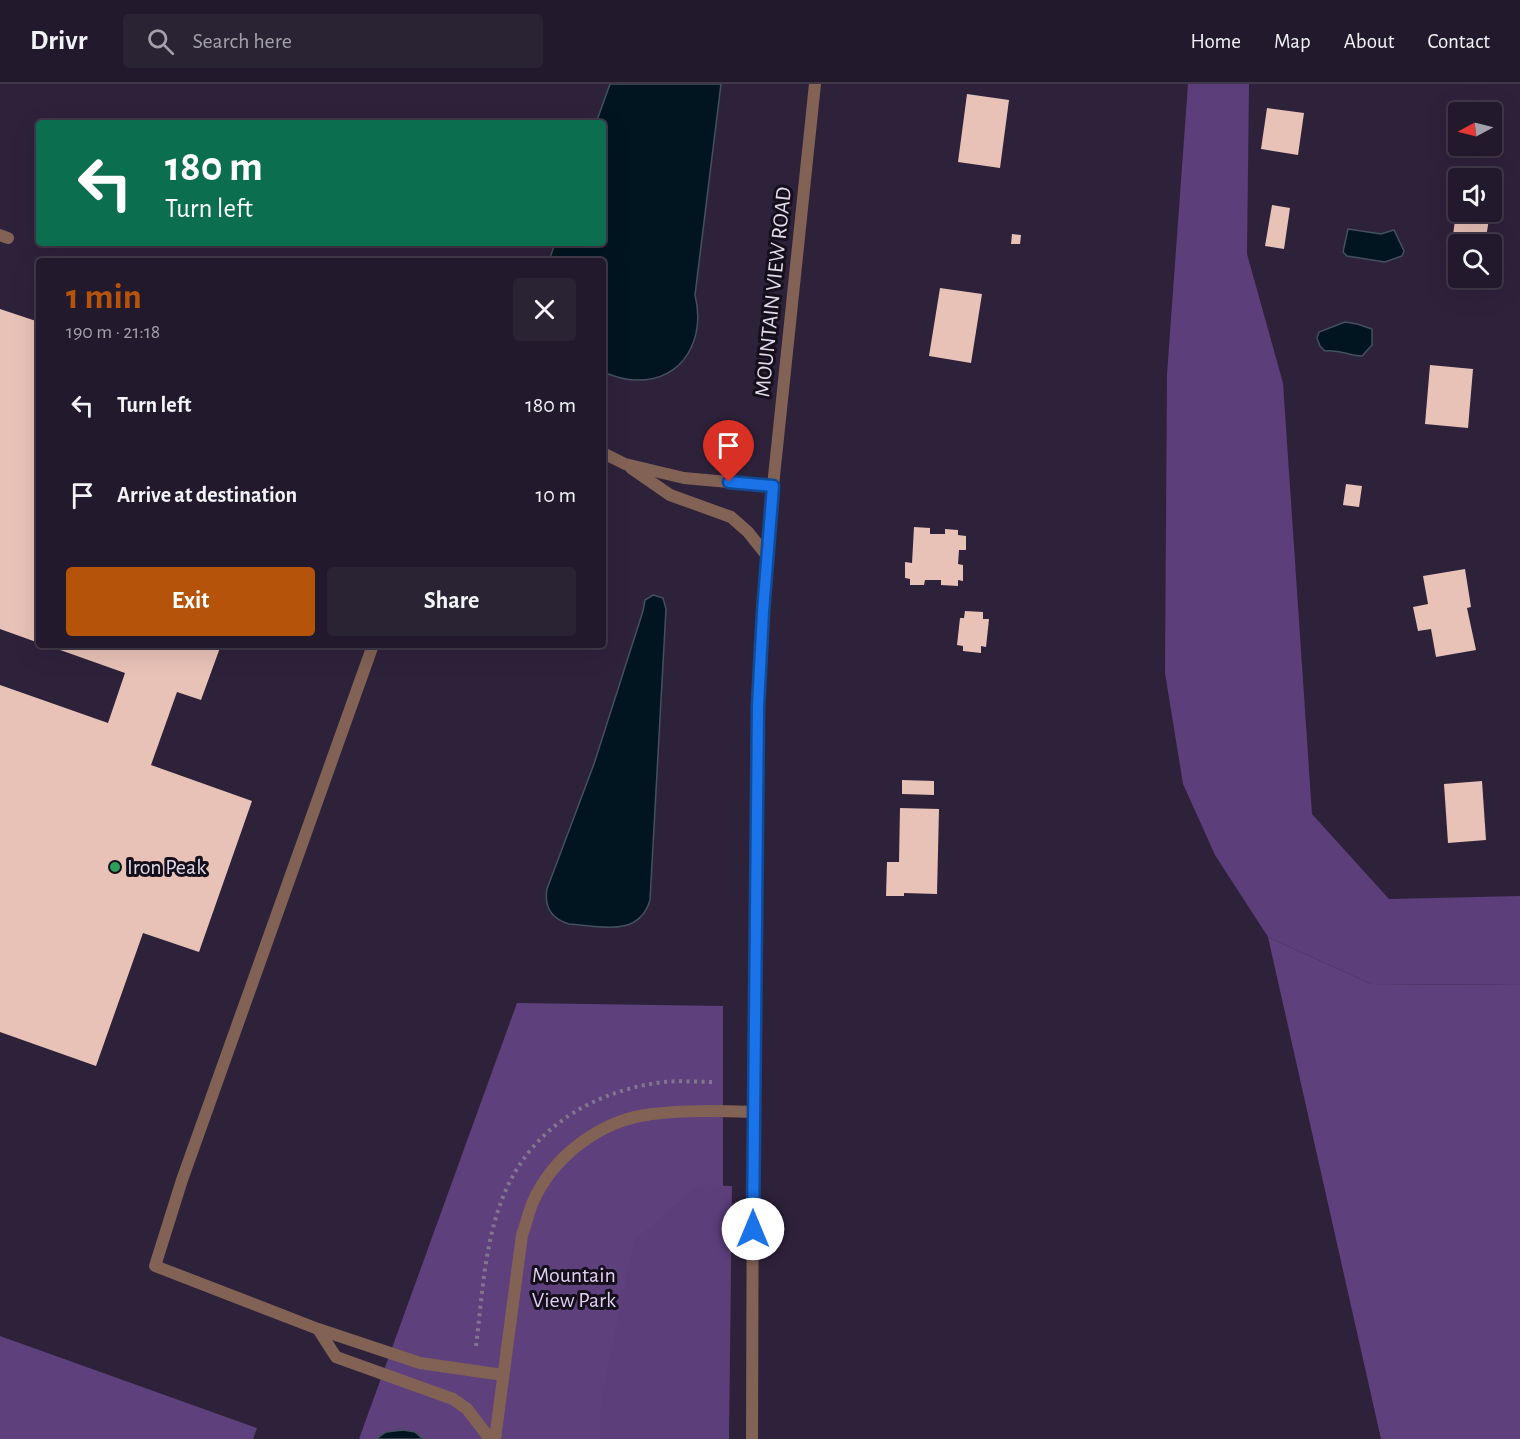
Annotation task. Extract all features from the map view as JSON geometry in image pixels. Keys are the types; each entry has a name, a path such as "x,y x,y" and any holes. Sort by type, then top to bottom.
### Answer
{"street":[{"name":"MOUNTAIN VIEW ROAD","path":"753,1439 753,1112 758,706 773,486 815,84"},
{"path":"606,454 626,464 670,495 731,517 748,532 768,557"},
{"path":"626,464 684,478 773,486"},
{"path":"372,648 182,1180 155,1266 318,1329 420,1363 503,1375"},
{"path":"495,1439 522,1235 533,1203 556,1165 588,1137 628,1119 673,1112 753,1112"},
{"path":"318,1329 336,1357 453,1399 467,1409 490,1439"}],"green space":[{"path":"1268,937 1371,984 1520,985 1520,1439 1381,1439"},
{"name":"Mountain View Park","path":"517,1003 723,1006 723,1439 359,1439"},
{"path":"0,1336 257,1428 253,1439 0,1439"}],"shaded area":[{"path":"1188,84 1249,84 1247,254 1283,383 1312,814 1389,899 1520,896 1520,985 1371,984 1268,937 1215,855 1183,784 1165,673 1167,374"},
{"path":"699,1185 732,1186 729,1439 600,1439 601,1402 634,1241"}],"water":[{"path":"610,84 721,84 695,295 698,311 694,341 688,354 678,365 667,374 652,379 627,379 606,373 606,258 550,258 554,246 606,246 606,120 597,120"},
{"path":"1348,229 1381,234 1394,230 1404,251 1402,256 1385,262 1347,256 1343,252"},
{"path":"1345,322 1372,329 1372,345 1362,356 1325,351 1320,346 1317,338 1319,332"},
{"path":"653,595 663,598 666,609 650,900 645,912 628,925 605,927 569,924 558,919 550,911 546,895 547,889 594,764 645,600"},
{"path":"403,1430 415,1432 423,1439 376,1439 386,1432"}],"building":[{"path":"967,94 1009,100 1000,168 958,162"},
{"path":"1267,108 1304,113 1298,155 1261,149"},
{"path":"1272,205 1290,208 1284,249 1265,246"},
{"path":"1455,222 1489,222 1487,234 1453,234"},
{"path":"1012,234 1021,235 1020,244 1011,244"},
{"path":"940,288 982,294 971,363 929,356"},
{"path":"0,309 36,321 36,642 0,629"},
{"path":"1430,365 1473,369 1468,428 1425,424"},
{"path":"1346,484 1362,486 1359,507 1343,505"},
{"path":"914,527 930,528 930,534 945,534 945,529 958,530 958,535 966,536 966,550 959,550 958,564 963,565 963,581 958,580 958,586 941,585 941,580 925,580 924,585 910,585 910,579 905,578 905,562 912,563"},
{"path":"1465,569 1471,607 1467,608 1476,650 1436,657 1431,629 1418,631 1413,607 1428,604 1423,576"},
{"path":"965,611 983,612 983,619 989,619 986,647 981,646 981,653 963,651 963,646 957,645 960,618 964,618"},
{"name":"Iron Peak","path":"54,648 220,648 201,700 177,692 151,765 252,801 199,952 143,933 96,1066 0,1032 0,685 108,723 125,673"},
{"path":"902,780 934,781 934,795 902,794"},
{"path":"1482,781 1486,840 1448,843 1444,784"},
{"path":"900,808 939,809 937,894 904,893 904,896 886,896 887,862 899,862"}],"place":[{"name":"Iron Peak","path":"115,867"}],"route":[{"path":"729,482 773,486 758,706 753,1229"}]}
